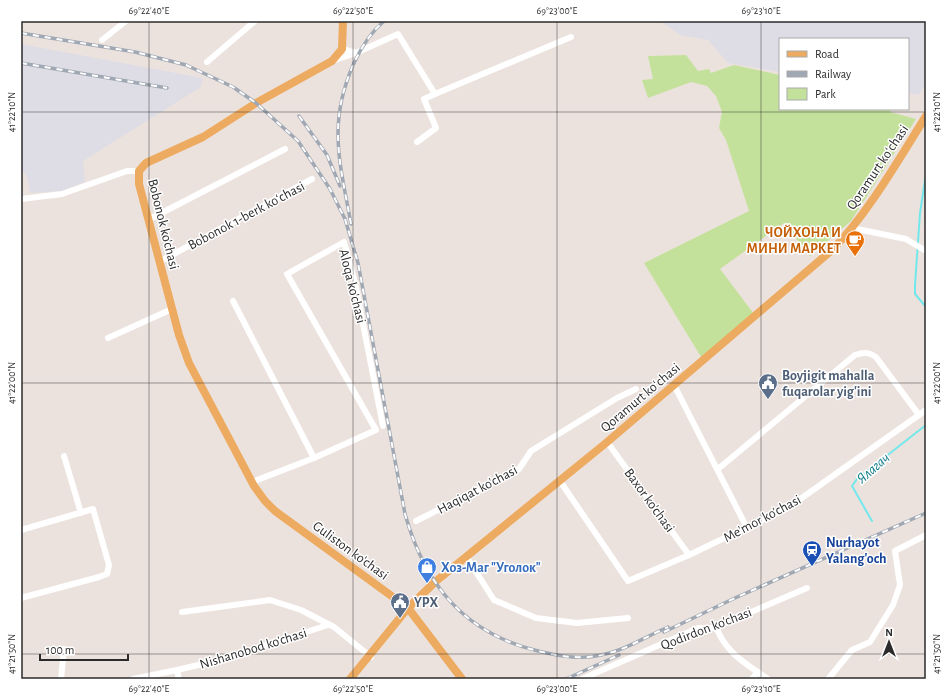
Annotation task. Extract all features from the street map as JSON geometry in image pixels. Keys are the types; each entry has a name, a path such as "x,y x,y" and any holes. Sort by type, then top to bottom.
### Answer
{"main road":[{"path":"342,49 343,21"},
{"name":"Bobonok ko'chasi","path":"252,482 193,372 183,347 139,184 139,171 146,163 203,137 256,103 332,62 342,49"},
{"name":"Qoramurt koʻchasi","path":"853,229 926,116"},
{"name":"Qoramurt koʻchasi","path":"350,679 410,609 452,568 560,482 675,387 840,247 926,124"},
{"name":"Qoramurt koʻchasi","path":"410,609 610,446 675,387"},
{"name":"Guliston ko'chasi","path":"252,482 262,497 275,511 410,609 462,679"},
{"name":"Qoramurt koʻchasi","path":"354,679 370,656"}],"street":[{"path":"102,40 126,21"},
{"path":"207,62 255,21"},
{"path":"332,62 398,34 435,94"},
{"path":"417,142 436,128 424,99 572,37"},
{"path":"342,49 356,53"},
{"path":"148,220 285,149"},
{"path":"21,199 62,194 126,171 139,171"},
{"name":"Bobonok 1-berk koʻchasi","path":"159,262 312,179"},
{"path":"853,229 906,239 926,251"},
{"name":"Aloqa ko'chasi","path":"314,458 376,430 287,274 344,242 355,283 383,426"},
{"path":"233,301 314,458 252,482"},
{"path":"108,338 172,309"},
{"path":"718,469 855,355 862,352 870,353 876,357 919,415"},
{"path":"675,387 747,528"},
{"name":"Haqiqat ko'chasi","path":"416,521 519,469 531,451 617,398 636,389"},
{"name":"Me'mor ko'chasi","path":"562,484 628,581 689,555 789,507 926,410"},
{"name":"Baxor ko'chasi","path":"610,446 689,555"},
{"path":"64,456 81,513"},
{"path":"21,530 93,509 109,565 107,574 21,598"},
{"path":"828,679 852,650 870,642 893,605 900,585 895,551 926,535"},
{"path":"469,561 494,600 536,618 577,623 628,618"},
{"name":"Qodirdon ko'chasi","path":"582,679 698,628 708,629 716,627 807,588"},
{"path":"182,612 270,600 301,610 328,625 370,656"},
{"name":"Nishanobod ko'chasi","path":"133,679 224,659 328,625"},
{"path":"716,627 721,640 730,651 744,664 768,679"},
{"path":"61,679 64,649"},
{"path":"177,670 179,679"},
{"path":"752,679 758,672"}],"shaded area":[{"path":"660,21 926,21 926,82 919,95 909,93 909,38 779,38 779,72 728,63 708,40 680,35"},
{"path":"21,44 203,78 201,87 83,161 85,182 62,191 30,193 27,177 21,168"}],"green space":[{"path":"686,55 698,71 709,69 711,73 734,65 779,75 779,110 891,110 890,112 916,119 851,221 810,256 784,223 720,269 754,314 701,357 644,263 749,211 726,140 719,128 722,112 716,96 707,86 691,82 648,98 642,80 653,79 648,56"}],"waterway":[{"name":"Ялагач","path":"926,174 920,213 915,285 915,294 926,307"},
{"name":"Ялагач","path":"872,521 852,486 857,479 926,425"}],"railway":[{"path":"351,224 343,182 338,143 338,124 341,105 346,85 357,57 371,35 384,21"},
{"path":"21,33 135,52 186,65 233,87 256,103 298,141 330,189 345,219 358,263 405,514 413,540 424,563 436,584 451,602 469,618 489,632 512,643 538,651 562,656 586,657 610,653 668,627"},
{"path":"21,63 167,88"},
{"path":"299,116 327,155 340,186"},
{"path":"664,632 735,598 926,513"},
{"path":"566,679 619,655"}],"place":[{"name":"ЧОЙХОНА И МИНИ МАРКЕТ","path":"855,257"},
{"name":"Boyjigit mahalla fuqarolar yig'ini","path":"768,400"},
{"name":"Nurhayot Yalang'och","path":"812,567"},
{"name":"Хоз-Маг \"Уголок\"","path":"427,584"},
{"name":"YPX","path":"400,619"}]}
